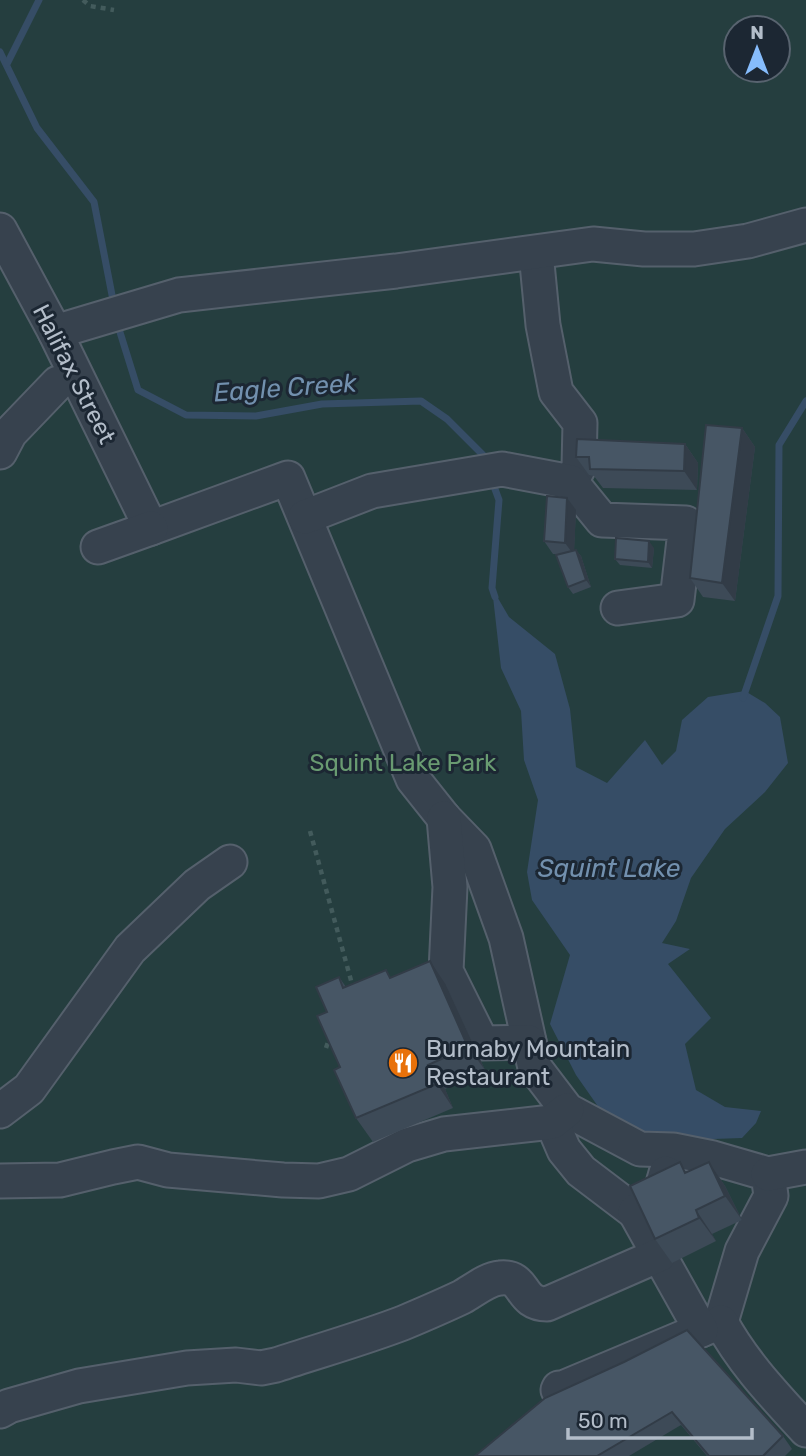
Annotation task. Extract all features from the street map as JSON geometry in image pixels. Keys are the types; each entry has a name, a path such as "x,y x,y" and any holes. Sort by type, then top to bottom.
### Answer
{"street":[{"path":"88,329 179,295 593,244 644,249 694,249 748,241 806,225"},
{"name":"Halifax Street","path":"0,230 88,329 149,523"},
{"path":"536,253 543,326 556,392 580,423 579,467 571,482"},
{"path":"0,452 10,433 58,383"},
{"path":"304,517 372,491 502,469 571,482 602,520 687,523 677,600 618,608"},
{"path":"98,547 149,523 288,478 413,779 444,818 474,849 499,915 535,1068 559,1116 564,1150 581,1171 635,1212 659,1255 711,1326 806,1430"},
{"path":"444,818 450,887 446,971 482,1043 529,1042"},
{"path":"0,1111 29,1089 130,949 197,885 230,862"},
{"path":"449,919 499,915"},
{"path":"0,1181 60,1180 138,1162 168,1170 319,1181 349,1174 407,1145 444,1134 559,1116 640,1149 671,1150 713,1158 768,1174 806,1167"},
{"path":"635,1212 660,1194 671,1150"},
{"path":"559,1388 558,1390 711,1326 742,1251 771,1196 768,1174"},
{"path":"0,1411 79,1386 187,1368 236,1365 261,1368 276,1365 401,1323 462,1297 496,1278 509,1278 520,1284 527,1297 537,1304 547,1304 659,1255"}],"path":[{"path":"83,0 90,6 114,10"},
{"path":"310,831 352,984 360,989"},
{"path":"346,995 352,984"},
{"path":"326,1048 333,1028"}],"green space":[{"name":"Squint Lake Park","path":"0,0 806,0 806,1456 0,1456"}],"water":[{"name":"Squint Lake","path":"492,588 509,617 555,654 570,709 576,767 607,783 645,740 662,765 676,751 682,720 708,697 745,691 765,703 780,717 788,763 765,792 725,829 691,878 676,921 662,943 690,949 668,964 711,1018 685,1044 696,1090 725,1107 761,1111 756,1123 742,1138 656,1141 604,1115 576,1075 550,1024 570,955 532,900 527,872 538,800 524,760 521,711 501,668"}],"building":[{"path":"706,425 742,428 722,583 690,578"},
{"path":"577,439 685,444 684,471 590,469 589,457 576,457"},
{"path":"547,496 567,498 565,543 544,541"},
{"path":"616,538 649,541 648,562 615,559"},
{"path":"576,550 586,580 568,587 556,555"},
{"path":"430,961 468,1047 428,1065 437,1084 356,1118 334,1070 340,1067 317,1016 327,1012 316,987 339,977 343,988 386,970 390,978"},
{"path":"680,1162 685,1173 709,1162 725,1196 696,1210 699,1218 655,1239 630,1186"},
{"path":"687,1330 783,1436 763,1456 709,1456 672,1412 597,1456 475,1456 545,1398"}],"waterway":[{"path":"7,64 39,0"},
{"name":"Eagle Creek","path":"0,52 37,128 94,202 112,295"},
{"name":"Eagle Creek","path":"119,329 138,390 186,415 256,416 322,404 421,401 447,419 484,456"},
{"path":"743,698 778,596 779,445 806,401"},
{"name":"Eagle Creek","path":"492,481 499,500 492,588 495,597"}],"place":[{"name":"Burnaby Mountain Restaurant","path":"403,1063"}]}
